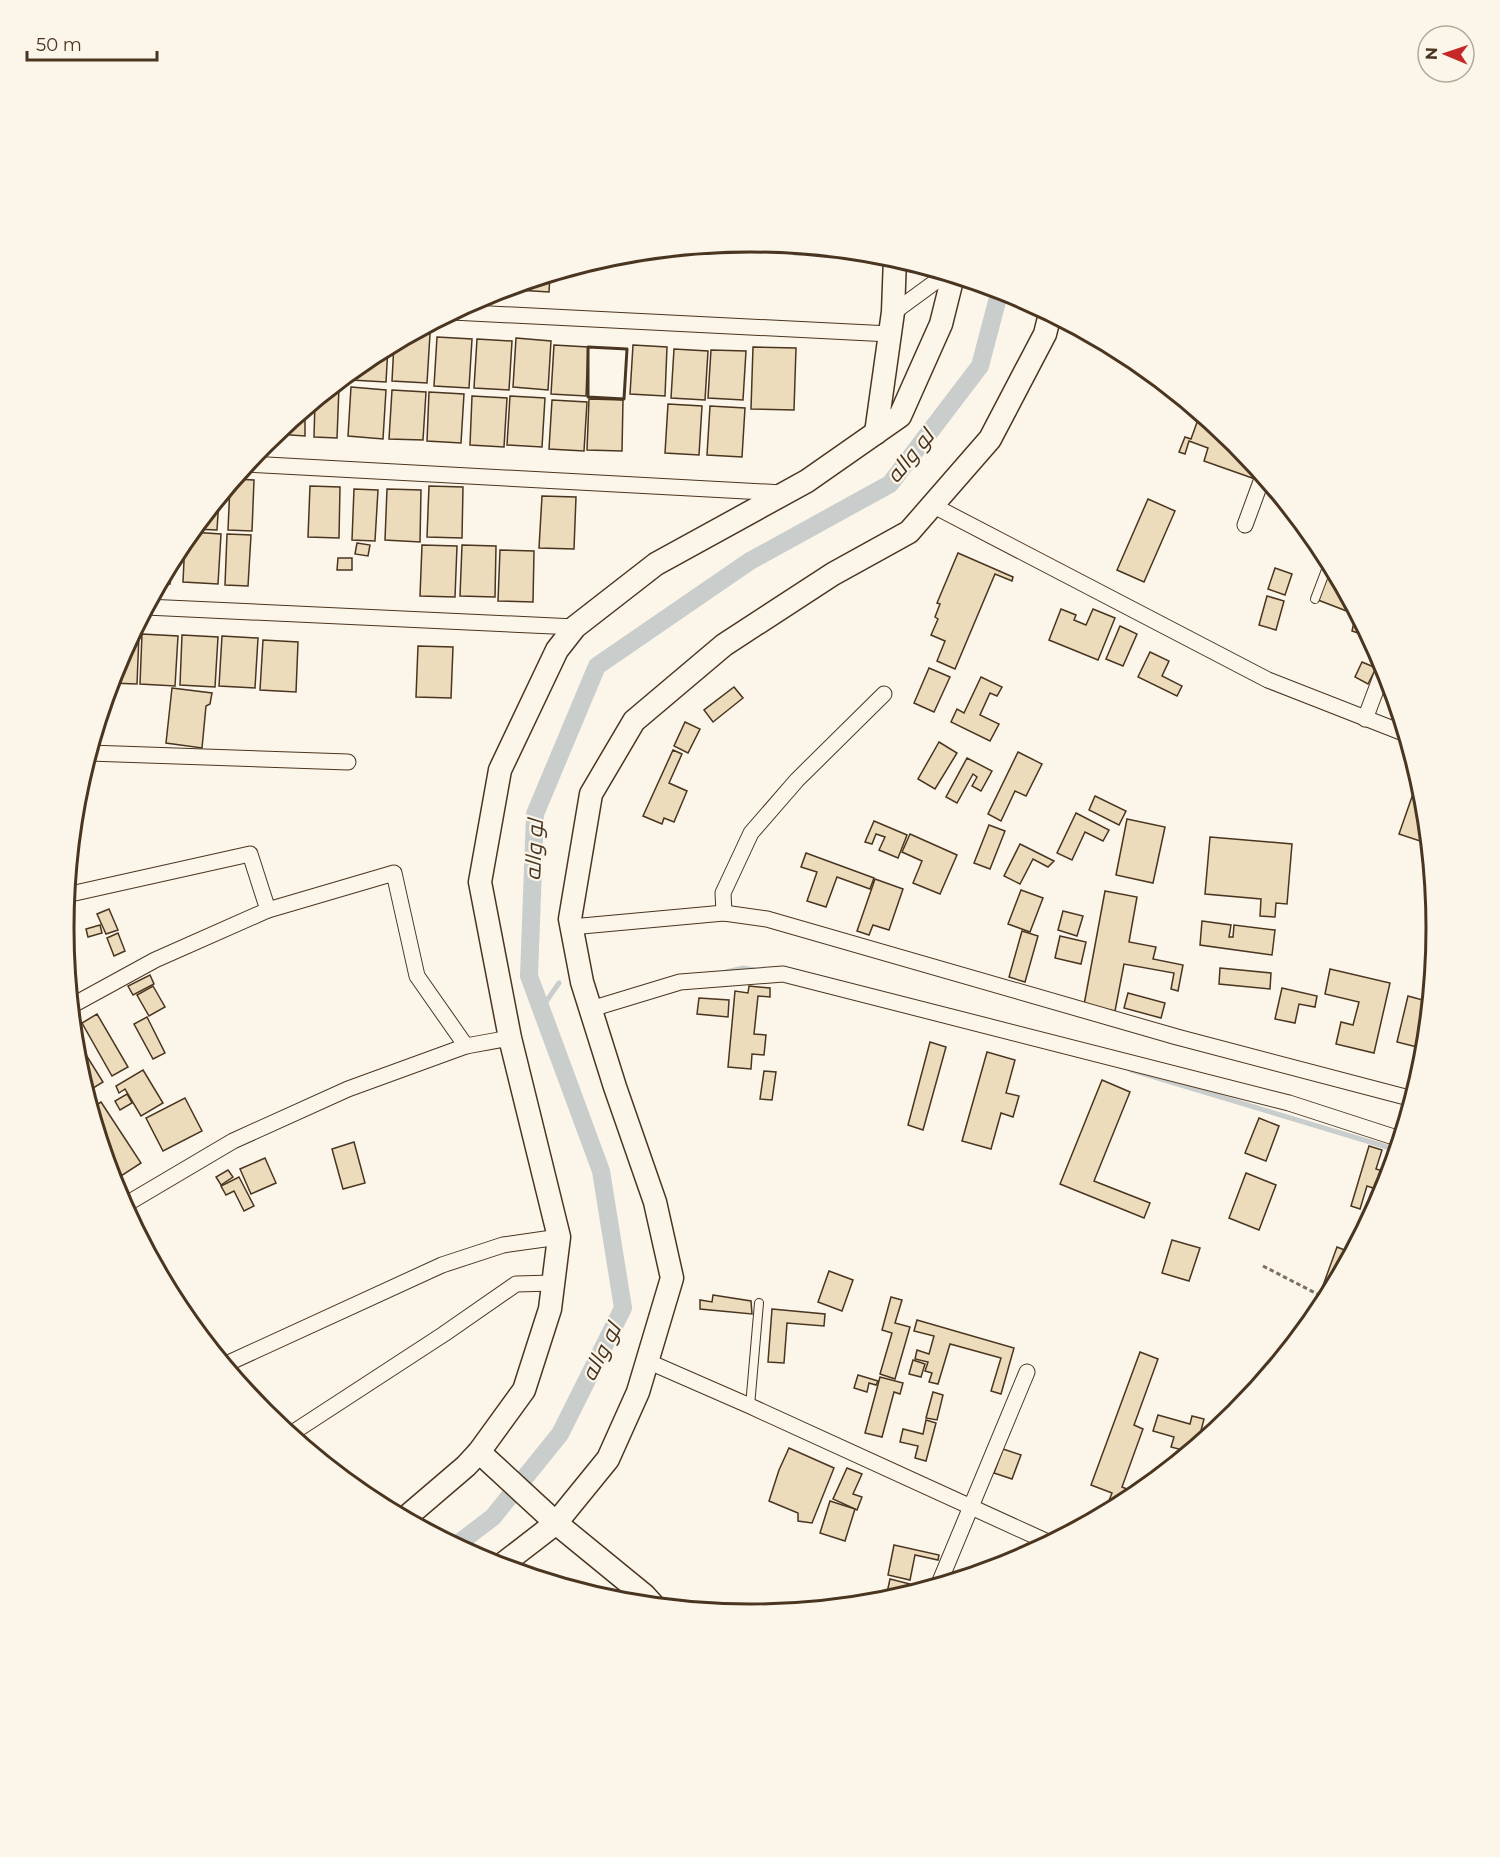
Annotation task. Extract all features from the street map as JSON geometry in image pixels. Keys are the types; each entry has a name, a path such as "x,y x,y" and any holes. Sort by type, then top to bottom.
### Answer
{"street":[{"path":"876,433 884,326 893,268"},
{"path":"471,313 884,326 939,279"},
{"path":"411,1513 458,1474 483,1457 524,1390 550,1309 559,1237 510,1038 480,882 500,770 557,650 575,627 656,564 807,481 900,416 941,324 951,283"},
{"path":"507,1560 548,1516 608,1459 638,1392 672,1278 655,1202 615,1088 582,982 571,927 570,919 591,794 634,721 724,645 833,574 909,532 990,439 1045,334 1048,322"},
{"path":"258,465 786,493"},
{"path":"1245,525 1260,484"},
{"path":"932,505 1268,680 1397,730"},
{"path":"155,607 575,627"},
{"path":"1365,718 1379,681"},
{"path":"724,913 723,893 751,833 797,780 884,694"},
{"path":"97,753 348,762"},
{"path":"75,893 250,854 268,910"},
{"path":"78,1002 155,960 268,910 394,873 417,976 466,1046"},
{"path":"571,927 724,913 767,919 1177,1037 1405,1097"},
{"path":"591,1009 680,982 783,974 1289,1103 1394,1137"},
{"path":"131,1201 232,1141 348,1089 466,1046 510,1038"},
{"path":"231,1362 442,1265 503,1245 559,1237"},
{"path":"296,1429 444,1334 516,1284 553,1283"},
{"path":"647,1361 1041,1539"},
{"path":"942,1577 1027,1372"},
{"path":"483,1457 548,1516 645,1596"}],"lane":[{"path":"1315,599 1325,573"},
{"path":"750,1406 759,1303"}],"path":[{"path":"1263,1266 1318,1294"}],"building":[{"path":"550,283 549,292 526,291"},
{"path":"430,334 427,383 392,381 393,354"},
{"path":"437,337 472,339 469,388 434,386"},
{"path":"516,338 551,341 548,390 513,387"},
{"path":"477,339 512,341 509,390 474,388"},
{"path":"554,345 588,347 586,396 551,394"},
{"path":"633,345 667,347 665,396 630,394"},
{"path":"753,347 796,348 794,410 751,409"},
{"path":"674,349 708,351 705,400 671,398"},
{"path":"711,350 746,351 743,400 708,398"},
{"path":"387,358 386,382 354,380"},
{"path":"351,387 386,390 383,439 348,436"},
{"path":"392,390 426,392 423,440 389,439"},
{"path":"339,391 337,438 314,437 315,411"},
{"path":"429,392 464,394 461,443 427,441"},
{"path":"472,396 507,398 504,447 470,445"},
{"path":"510,396 545,398 542,447 507,445"},
{"path":"589,399 623,400 622,451 587,450"},
{"path":"552,400 587,402 584,451 549,449"},
{"path":"668,404 702,406 699,455 665,453"},
{"path":"710,406 745,408 742,457 707,455"},
{"path":"305,419 305,436 288,435"},
{"path":"1197,421 1255,479 1204,461 1208,448 1189,441 1185,454 1179,452 1185,437 1191,439"},
{"path":"243,479 254,480 252,531 228,530 229,496"},
{"path":"310,486 340,487 339,538 308,537"},
{"path":"429,486 463,487 462,538 427,537"},
{"path":"354,489 378,490 375,541 352,540"},
{"path":"387,489 421,490 420,542 385,540"},
{"path":"542,496 576,497 574,549 539,548"},
{"path":"1148,499 1175,511 1144,582 1117,570"},
{"path":"218,510 217,530 204,529"},
{"path":"202,533 221,534 218,584 183,582 184,559"},
{"path":"227,534 251,535 248,586 225,585"},
{"path":"357,543 370,545 368,556 355,554"},
{"path":"422,545 457,546 455,597 420,596"},
{"path":"462,545 496,546 495,597 460,596"},
{"path":"500,550 534,551 533,602 498,601"},
{"path":"958,553 1013,577 1012,581 995,574 955,669 937,661 945,641 931,635 938,619 935,617 940,604 937,603"},
{"path":"338,558 352,558 352,570 337,570"},
{"path":"1275,568 1292,574 1285,595 1268,589"},
{"path":"1327,576 1347,611 1318,600"},
{"path":"1267,596 1284,601 1276,630 1259,625"},
{"path":"1061,609 1076,615 1074,620 1086,625 1093,609 1115,618 1098,660 1049,640"},
{"path":"1354,623 1359,633 1352,631"},
{"path":"1120,626 1137,634 1123,666 1106,659"},
{"path":"142,634 178,636 175,686 140,684"},
{"path":"182,635 218,637 215,687 180,685"},
{"path":"222,636 258,638 255,688 219,686"},
{"path":"139,639 137,684 120,683"},
{"path":"263,640 298,642 296,692 260,690"},
{"path":"418,646 453,647 451,698 416,697"},
{"path":"1150,652 1169,661 1162,676 1182,686 1177,696 1138,677"},
{"path":"1362,662 1374,667 1375,670 1368,684 1355,677"},
{"path":"929,668 950,677 934,712 914,703"},
{"path":"981,677 1002,687 997,696 990,693 980,715 999,724 990,741 951,722 957,709 964,713"},
{"path":"734,687 743,698 713,722 704,710"},
{"path":"172,688 212,693 210,704 206,706 202,748 166,743"},
{"path":"685,722 700,729 688,753 674,746"},
{"path":"939,742 957,753 935,789 918,779"},
{"path":"673,750 682,754 669,783 687,791 674,822 664,818 662,824 643,816"},
{"path":"1018,752 1042,764 1026,796 1015,791 1001,821 988,814"},
{"path":"967,758 992,771 981,791 972,786 977,777 973,774 957,803 946,797"},
{"path":"1413,794 1421,841 1399,834"},
{"path":"1095,796 1126,811 1119,825 1089,810"},
{"path":"1076,813 1109,830 1103,841 1085,832 1072,860 1057,853"},
{"path":"1127,819 1165,827 1153,883 1116,875"},
{"path":"874,821 907,835 898,858 879,850 885,837 876,834 872,844 865,842"},
{"path":"989,825 1005,831 990,869 974,863"},
{"path":"910,834 957,855 940,894 913,883 922,861 902,852"},
{"path":"1210,837 1292,844 1287,904 1276,903 1275,917 1260,916 1261,899 1205,894"},
{"path":"1020,844 1054,861 1048,867 1033,859 1020,884 1004,876"},
{"path":"806,853 874,878 870,889 837,877 826,907 807,901 817,872 801,867"},
{"path":"875,879 903,889 889,930 873,925 869,935 857,931"},
{"path":"1021,890 1043,898 1030,932 1008,924"},
{"path":"1105,891 1137,897 1129,942 1156,947 1153,959 1183,965 1178,991 1171,989 1174,973 1124,964 1115,1011 1084,1005"},
{"path":"109,909 118,930 106,934 97,914"},
{"path":"1063,911 1083,916 1077,936 1058,930"},
{"path":"1202,921 1231,925 1229,937 1233,937 1234,925 1275,930 1272,955 1200,945"},
{"path":"100,925 102,933 88,937 86,929"},
{"path":"1022,931 1038,936 1025,982 1009,977"},
{"path":"118,933 125,951 114,956 107,938"},
{"path":"1060,936 1086,942 1081,964 1055,958"},
{"path":"1220,968 1271,973 1270,989 1219,984"},
{"path":"1330,969 1390,983 1374,1053 1336,1044 1341,1022 1353,1025 1359,1002 1325,994"},
{"path":"150,975 154,984 133,995 128,986"},
{"path":"153,986 165,1007 149,1016 137,995"},
{"path":"749,986 770,988 770,997 758,996 754,1034 766,1035 764,1055 752,1054 751,1069 728,1067 735,991 748,993"},
{"path":"1282,988 1317,996 1315,1007 1299,1004 1295,1023 1275,1019"},
{"path":"1128,993 1165,1003 1161,1018 1124,1008"},
{"path":"1408,996 1423,1000 1416,1047 1397,1042"},
{"path":"699,998 729,1000 728,1017 697,1014"},
{"path":"97,1014 128,1067 112,1076 82,1023"},
{"path":"147,1017 165,1053 153,1059 134,1024"},
{"path":"930,1042 946,1047 923,1130 908,1125"},
{"path":"987,1052 1015,1060 1006,1093 1019,1096 1013,1117 1001,1113 991,1149 962,1141"},
{"path":"85,1053 103,1082 93,1088"},
{"path":"143,1070 163,1103 141,1116 125,1089 119,1093 116,1086"},
{"path":"764,1071 776,1072 772,1100 760,1099"},
{"path":"1102,1080 1130,1092 1094,1181 1150,1203 1144,1218 1060,1184"},
{"path":"127,1094 132,1103 120,1110 115,1101"},
{"path":"185,1098 202,1131 163,1151 146,1118"},
{"path":"101,1102 141,1163 121,1176 109,1146 97,1104"},
{"path":"1259,1118 1279,1126 1266,1161 1245,1153"},
{"path":"354,1142 365,1183 343,1189 332,1149"},
{"path":"1369,1146 1382,1150 1376,1169 1381,1171 1374,1188 1367,1186 1360,1209 1351,1206"},
{"path":"265,1158 276,1183 251,1194 240,1169"},
{"path":"228,1170 233,1177 221,1185 216,1177"},
{"path":"1246,1173 1276,1185 1259,1230 1229,1218"},
{"path":"239,1177 254,1206 244,1211 234,1191 226,1195 221,1186"},
{"path":"1172,1240 1200,1248 1189,1281 1162,1273"},
{"path":"1337,1247 1345,1250 1336,1267 1322,1289"},
{"path":"829,1271 853,1280 842,1311 818,1302"},
{"path":"713,1295 751,1301 752,1314 700,1309 700,1300 712,1302"},
{"path":"891,1297 902,1300 895,1323 910,1327 895,1379 880,1374 892,1333 882,1330"},
{"path":"772,1309 825,1314 824,1326 787,1323 784,1363 768,1362"},
{"path":"917,1320 1014,1348 1001,1394 991,1391 1001,1358 950,1344 938,1384 929,1382 932,1373 925,1371 928,1362 915,1359 917,1350 929,1354 934,1336 914,1331"},
{"path":"1140,1352 1158,1359 1134,1425 1143,1429 1122,1487 1128,1490 1109,1502 1112,1493 1091,1485"},
{"path":"913,1360 925,1364 921,1377 909,1374"},
{"path":"858,1375 878,1381 876,1385 869,1383 867,1392 854,1388"},
{"path":"880,1377 903,1383 900,1394 894,1392 882,1437 865,1433"},
{"path":"933,1392 943,1395 937,1420 926,1418"},
{"path":"1158,1415 1190,1424 1192,1416 1204,1419 1200,1433 1181,1450 1171,1447 1174,1437 1153,1431"},
{"path":"926,1420 936,1423 926,1461 915,1458 918,1446 900,1442 903,1429 923,1434"},
{"path":"789,1448 834,1468 812,1523 798,1521 798,1513 769,1501"},
{"path":"1003,1449 1021,1455 1012,1479 994,1473"},
{"path":"847,1468 862,1474 853,1494 862,1497 857,1510 833,1499"},
{"path":"830,1501 855,1509 845,1541 820,1533"},
{"path":"894,1545 939,1555 938,1560 915,1555 910,1580 888,1575"},
{"path":"890,1579 910,1584 910,1586 887,1591"}],"waterway":[{"name":"لو واله","path":"462,1540 493,1517 560,1434 623,1308 601,1171 529,976 535,814 597,666 750,561 890,484 980,366 998,299"},
{"path":"726,972 743,968 755,970"},
{"path":"541,1009 559,983"},
{"path":"1131,1070 1390,1148"}],"wall":[{"path":"588,347 627,349 624,399 588,397 588,347"}]}
